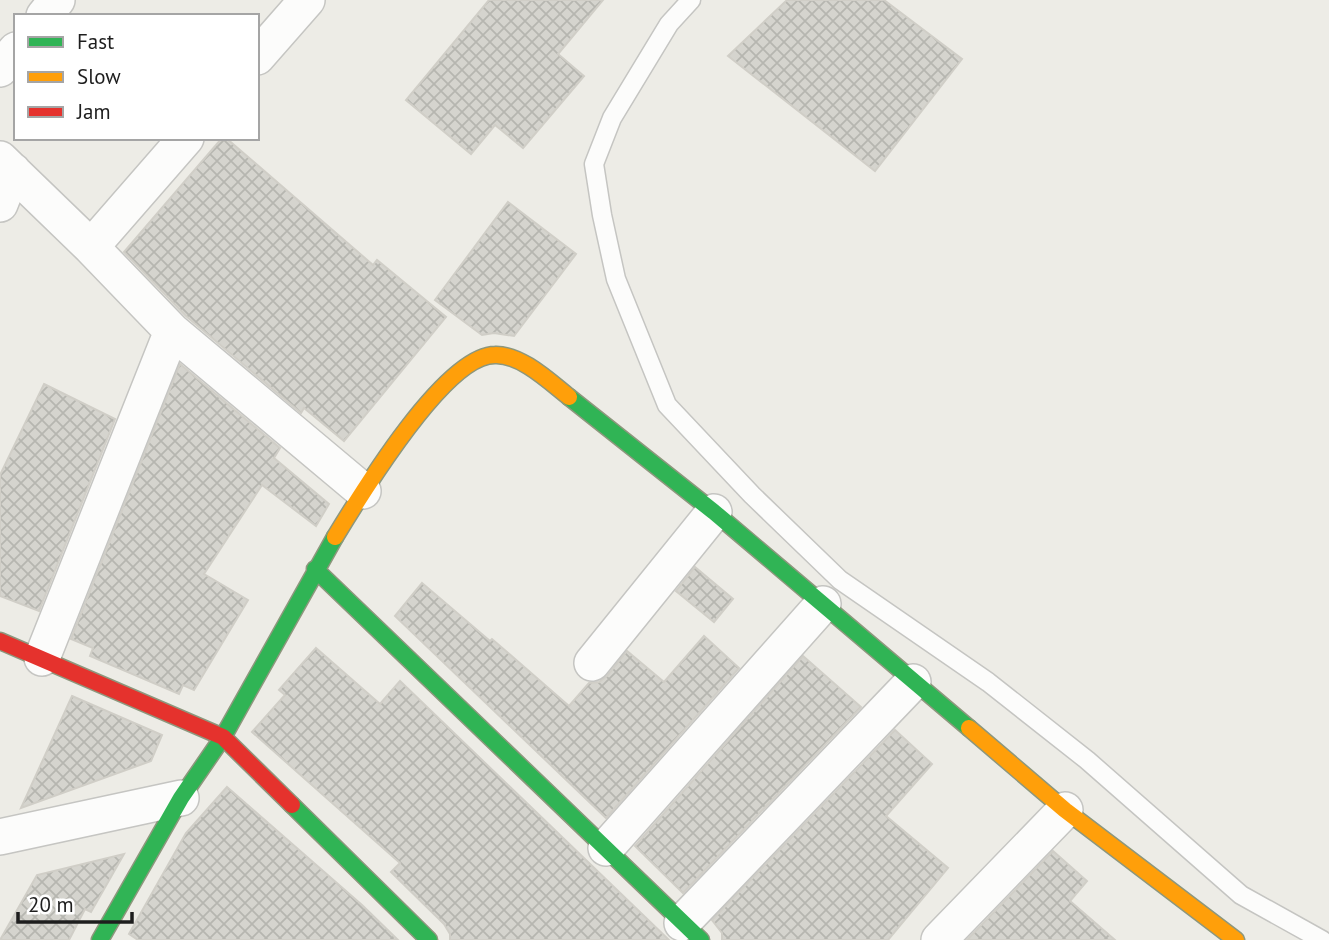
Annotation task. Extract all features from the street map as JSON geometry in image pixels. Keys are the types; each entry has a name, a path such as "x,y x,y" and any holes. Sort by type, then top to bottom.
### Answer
{"street":[{"path":"46,14 57,0"},
{"path":"259,55 307,0"},
{"path":"0,69 14,52"},
{"path":"91,247 184,140"},
{"path":"6,165 91,247 172,331 363,491"},
{"path":"0,204 6,165"},
{"path":"42,658 172,331"},
{"path":"100,940 181,798 223,737 315,569 363,491 433,396 477,359 499,354 532,368 714,512 1065,810 1236,940"},
{"path":"592,663 714,512"},
{"path":"315,569 692,932 913,682"},
{"path":"606,848 823,604"},
{"path":"0,641 223,737 429,940"},
{"path":"0,837 181,798"},
{"path":"939,940 1065,810"}],"lane":[{"path":"691,0 669,24 612,118 594,164 616,279 667,405 752,495 840,580 988,682 1087,760 1241,895 1322,940"}],"building":[{"path":"489,0 603,0 558,54 584,76 523,148 495,125 471,154 406,100"},
{"path":"787,0 884,0 962,59 875,171 728,56"},
{"path":"220,140 228,140 373,265 377,260 446,317 344,441 304,408 301,413 186,316 124,252"},
{"path":"508,202 576,254 514,336 494,333 482,335 435,300"},
{"path":"180,364 280,448 274,458 329,504 316,526 262,485 204,574 248,600 194,690 183,685 179,694 90,656 93,648 71,639"},
{"path":"44,384 115,419 39,611 0,596 0,475"},
{"path":"695,567 733,599 714,622 676,591"},
{"path":"422,583 569,706 589,683 599,682 607,676 627,651 664,682 704,636 739,668 606,818 395,616"},
{"path":"316,648 380,704 400,681 669,940 450,940 450,934 444,924 391,872 400,863 252,732 285,695 279,690"},
{"path":"803,656 861,707 683,893 635,846"},
{"path":"72,696 162,735 151,761 21,808"},
{"path":"895,730 932,764 886,816 948,868 888,940 722,940 722,933 712,920"},
{"path":"227,787 398,940 138,940 129,934 186,833"},
{"path":"1053,851 1087,881 1070,901 1115,940 967,940"},
{"path":"124,854 91,912 85,909 69,940 0,940 37,875"}],"traffic: fast":[{"path":"569,397 714,512 969,728"},
{"path":"100,940 181,798 223,737 335,537"},
{"path":"315,569 701,940"},
{"path":"292,805 429,940"}],"traffic: slow":[{"path":"335,537 383,461 429,402 452,378 475,361 495,355 515,359 535,370 569,397"},
{"path":"969,728 1065,810 1236,940"}],"traffic: jam":[{"path":"0,641 223,737 292,805"}]}
